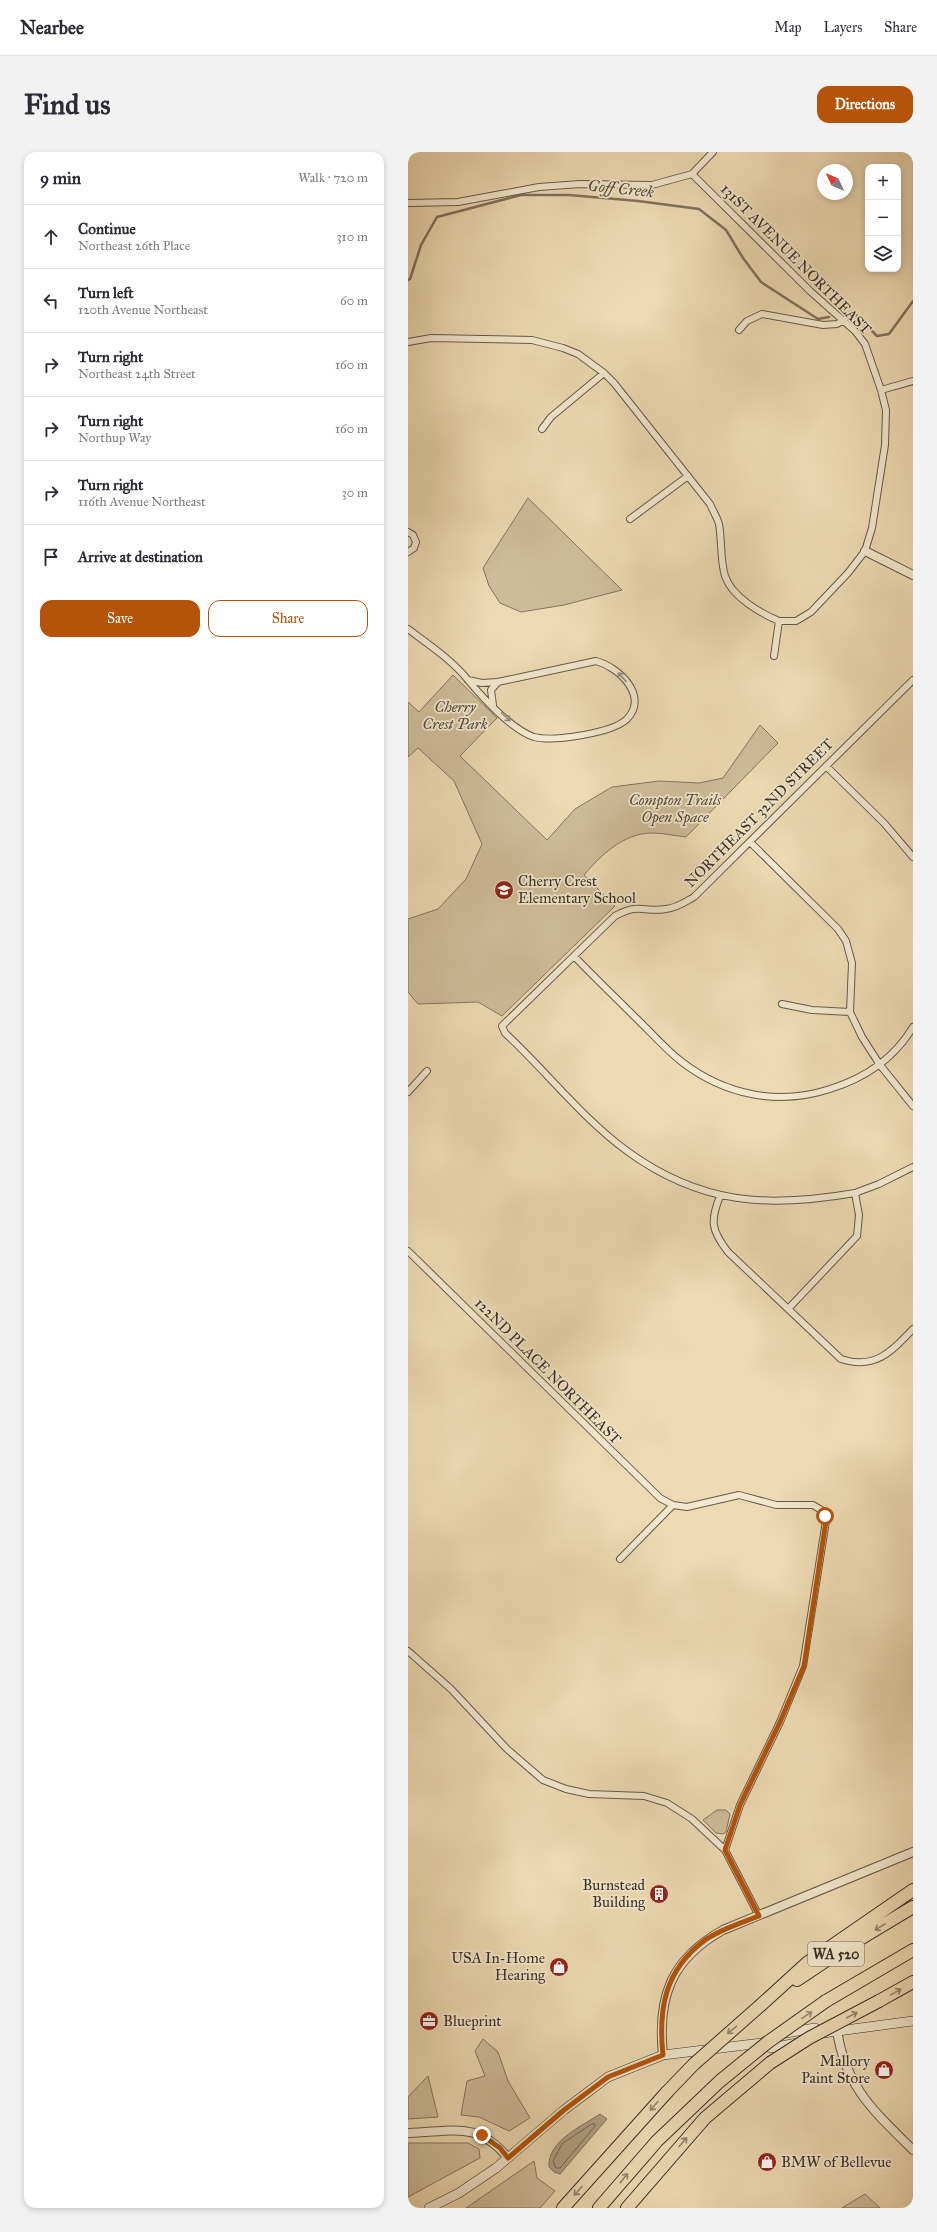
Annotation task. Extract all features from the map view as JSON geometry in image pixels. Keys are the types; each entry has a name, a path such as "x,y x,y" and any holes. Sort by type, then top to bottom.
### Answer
{"highway":[{"path":"762,2004 807,1963 913,1890"},
{"name":"WA 520","path":"563,2208 667,2092 699,2059 762,2004 845,1948 913,1907"},
{"name":"WA 520","path":"599,2208 657,2141 720,2081 768,2042 826,2001 913,1950"},
{"path":"880,1970 913,1958"},
{"path":"628,2208 714,2109 770,2063 809,2038 913,1982"}],"main road":[{"path":"428,2208 459,2193 508,2158 564,2110 608,2077 663,2055 762,2043 772,2035 815,2028 823,2033 913,2021"}],"street":[{"path":"408,203 458,202 539,187 573,184 652,185 692,174 713,152"},
{"name":"131ST AVENUE NORTHEAST","path":"692,174 810,291 844,320 865,344 882,390 886,410 885,445 872,528 865,551"},
{"path":"739,330 747,321 762,314 823,325 837,324 844,320"},
{"path":"408,342 431,338 532,340 558,346 578,354 604,373 710,504 718,523 722,563 726,578 731,587 751,605 779,621 796,621 810,612 837,584 865,551 913,575"},
{"path":"542,430 551,416 604,373"},
{"path":"882,390 913,381"},
{"path":"630,519 688,476"},
{"path":"408,532 413,535 416,542 414,548 408,552"},
{"path":"774,656 779,621"},
{"path":"408,629 436,650 522,731 534,736 558,739 615,726 626,720 632,711 634,704 632,688 626,680 616,670 596,661 498,682 468,680"},
{"name":"NORTHEAST 32ND STREET","path":"720,1196 677,1180 647,1164 626,1150 583,1111 505,1033 502,1026 615,916 626,910 639,907 664,910 675,908 694,897 913,680"},
{"path":"493,705 491,690 498,682"},
{"path":"826,766 884,823 913,857"},
{"path":"750,842 838,929 846,941 852,963 850,1012 862,1037 880,1065 913,1106"},
{"path":"574,956 680,1061 704,1077 731,1090 748,1094 779,1098 814,1094 843,1085 880,1065 906,1038 913,1027"},
{"path":"782,1004 812,1010 850,1012"},
{"path":"408,1092 427,1071"},
{"path":"913,1167 855,1193 811,1201 768,1202 720,1196 713,1215 715,1229 720,1241 728,1252 841,1359 852,1363 863,1363 885,1356 913,1329"},
{"path":"788,1309 857,1236 859,1215 855,1193"},
{"name":"122ND PLACE NORTHEAST","path":"408,1252 642,1482 660,1498 673,1505"},
{"path":"620,1559 673,1505 687,1507 739,1495 776,1504 813,1505 823,1511 826,1521 804,1666 780,1722 740,1805 725,1850"},
{"path":"408,1651 451,1689 507,1749 543,1780 566,1789 589,1794 644,1796 667,1803 692,1819 725,1850 759,1916"},
{"path":"663,2055 660,2029 662,2007 668,1987 678,1969 689,1954 706,1940 759,1916 913,1852"},
{"path":"837,2031 844,2060 854,2085 869,2105 913,2150"},
{"path":"408,2133 474,2132 496,2144 508,2158"}],"green space":[{"path":"528,498 622,590 564,605 521,612 500,603 489,586 483,568"},
{"name":"Cherry Crest Elementary School","path":"453,675 497,718 460,756 547,840 575,809 612,787 659,781 699,783 723,778 760,725 778,743 686,837 656,833 642,834 614,846 598,860 584,875 615,906 502,1016 478,1002 418,1004 408,992 408,919 438,909 466,879 482,844 454,781 418,748 408,757 408,702 419,712"},
{"path":"717,1810 726,1810 730,1814 726,1832 723,1834 716,1833 703,1820"},
{"path":"483,2039 498,2052 508,2081 530,2118 509,2131 479,2117 461,2115 467,2081 485,2076 475,2051"},
{"path":"428,2076 438,2117 408,2119 408,2097"},
{"path":"408,2143 468,2143 479,2149 480,2158 408,2197"},
{"path":"534,2161 537,2178 555,2191 540,2208 466,2208"},
{"path":"865,2194 880,2208 842,2208"}],"water":[{"path":"600,2114 607,2119 560,2174 554,2172 549,2167 550,2158 554,2149 567,2135"}],"waterway":[{"name":"Goff Creek","path":"408,280 410,279 421,245 437,217 521,195 569,195 638,201 699,209 726,230 743,258 761,282 818,319 829,317"},
{"name":"Goff Creek","path":"855,314 877,336 889,334 913,301"}],"place":[{"name":"Cherry Crest Elementary School","path":"504,890"},
{"name":"Burnstead Building","path":"659,1894"},
{"name":"USA In-Home Hearing","path":"559,1967"},
{"name":"Blueprint","path":"429,2021"},
{"name":"Mallory Paint Store","path":"884,2070"},
{"name":"BMW of Bellevue","path":"767,2162"}],"route":[{"path":"482,2135 500,2148 508,2158 564,2110 608,2077 663,2055 660,2029 662,2007 668,1987 678,1969 689,1954 706,1940 723,1930 759,1916 725,1850 729,1834 750,1780 769,1746 804,1666 826,1521 825,1516"}],"park label":[{"name":"Cherry Crest Park","path":"455,716"},
{"name":"Compton Trails Open Space","path":"675,808"}]}
